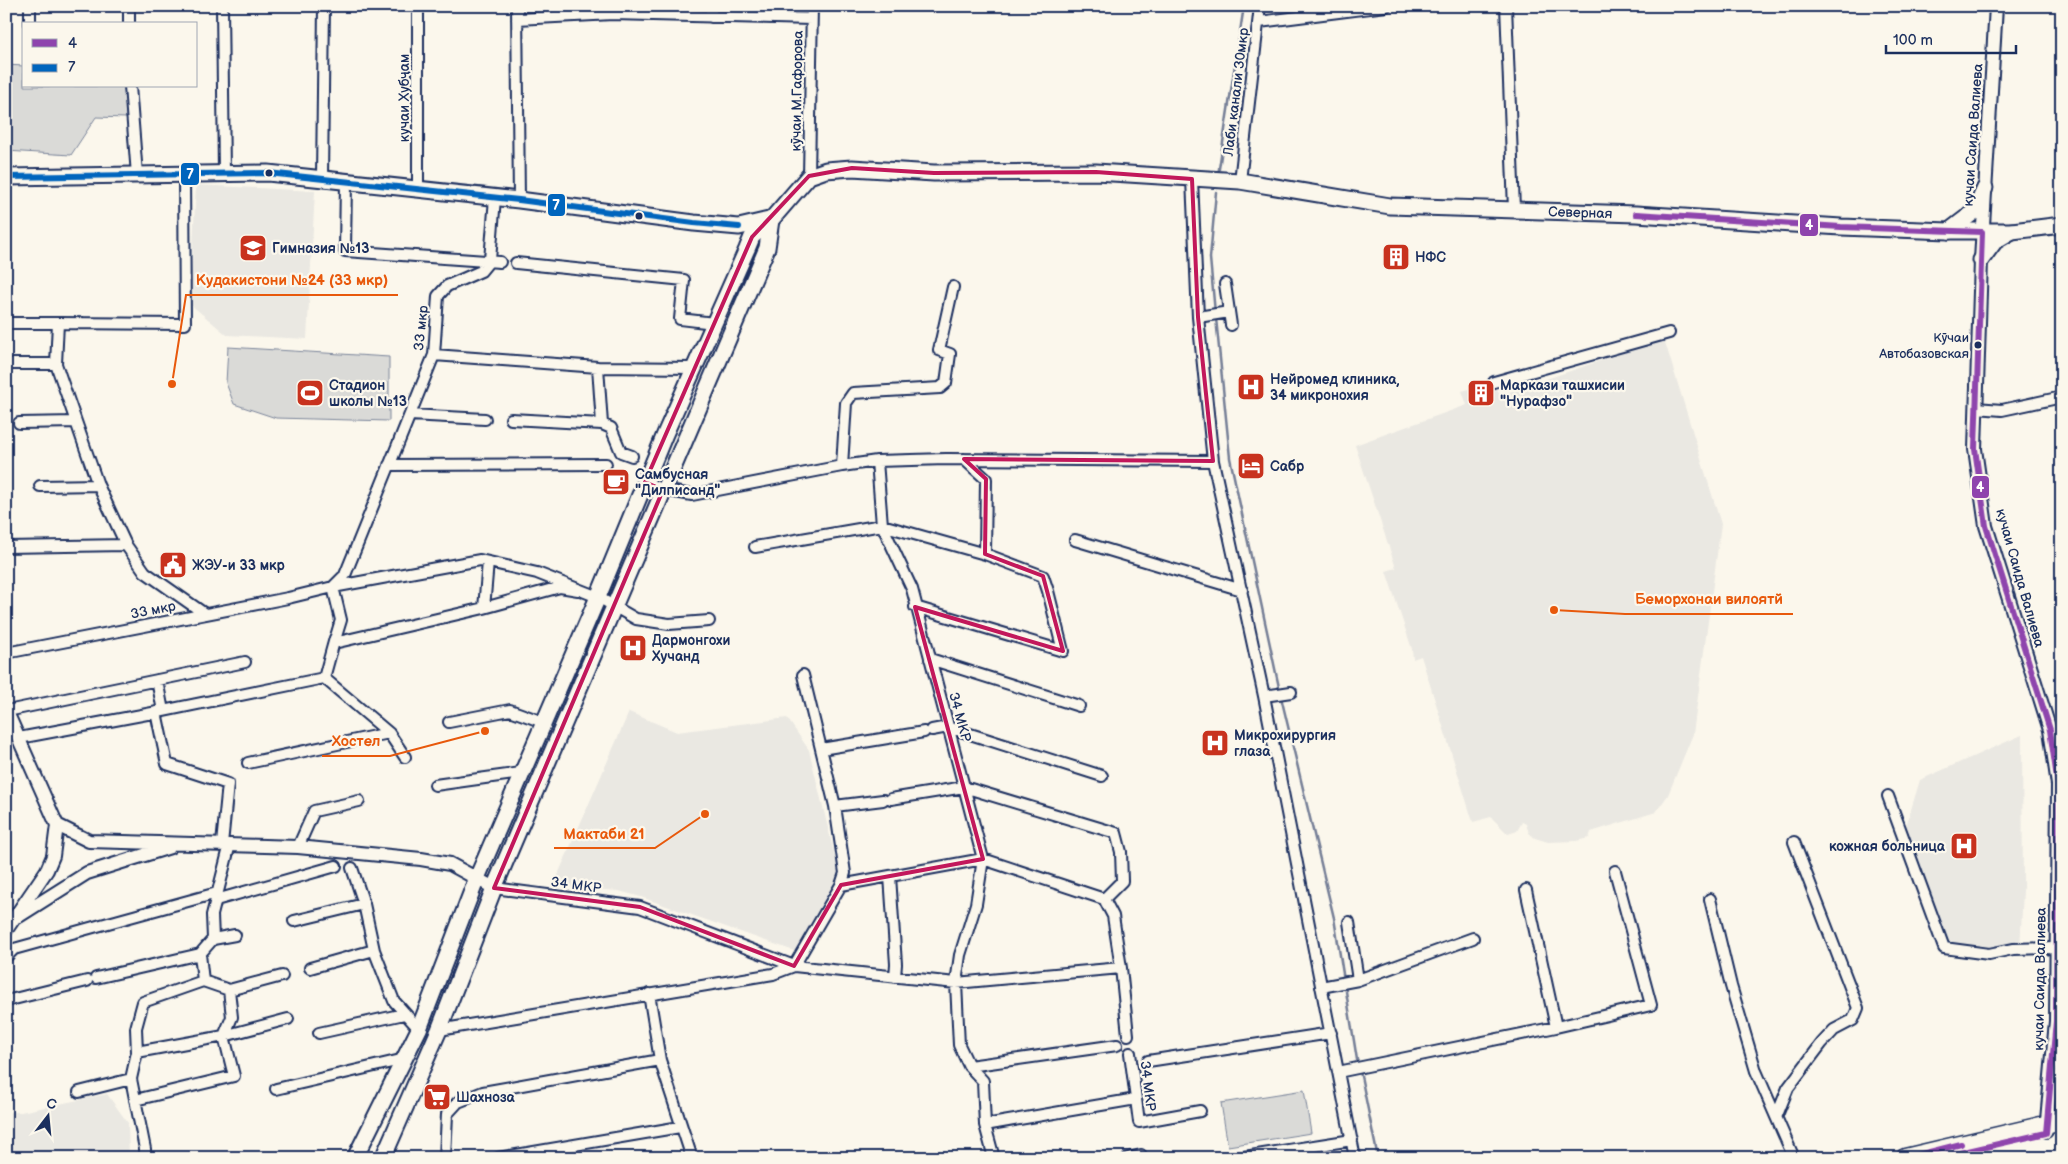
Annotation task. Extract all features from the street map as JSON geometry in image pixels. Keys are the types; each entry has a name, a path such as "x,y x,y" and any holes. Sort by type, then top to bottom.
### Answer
{"highway":[{"path":"1905,1158 2054,1126"},
{"path":"1937,1158 2054,1126"}],"main road":[{"name":"Северная","path":"809,176 826,170 852,168 934,173 1096,172 1240,181 1390,206 1514,209 1949,232 2012,231 2062,225"},
{"path":"6,177 268,173 519,200 694,223 738,227 771,220"},
{"path":"354,1158 419,1029 477,878 521,773 598,597 693,368 752,237 771,220 809,176"},
{"path":"1949,232 1974,212 1985,188"},
{"path":"383,1158 439,1030 494,888 768,248 771,220"},
{"path":"738,227 747,240 747,249"},
{"path":"1981,260 1996,241 2012,231"},
{"path":"732,283 749,291"}],"street":[{"path":"30,6 30,22"},
{"path":"129,6 129,22"},
{"path":"222,6 224,173"},
{"path":"322,178 324,6"},
{"name":"кучаи Хубҷам","path":"418,6 418,189"},
{"path":"517,6 519,200"},
{"name":"кӯчаи М.Гафорова","path":"809,176 812,6"},
{"name":"Лаби канали 30мкр","path":"1240,181 1260,6"},
{"path":"1258,22 1386,6"},
{"path":"1506,6 1514,209"},
{"name":"кучаи Саида Валиева","path":"1996,6 1982,232 1974,449 1986,526 2050,730 2058,785 2060,873 2055,948 2054,1126"},
{"path":"517,19 614,10 711,11 812,19"},
{"path":"130,88 137,175"},
{"path":"9,323 185,324 184,174"},
{"path":"1192,179 1198,317 1213,461 1264,696 1355,1158"},
{"path":"346,180 345,251 495,261 495,198"},
{"name":"33 мкр","path":"333,587 345,575 434,355 438,296 447,286 481,271 495,261"},
{"path":"516,263 684,280 680,319 714,323"},
{"path":"1220,314 1225,284"},
{"path":"842,466 846,403 853,392 940,388 946,383 950,354 939,350 953,287"},
{"path":"1198,317 1220,314"},
{"path":"1220,314 1231,325"},
{"path":"58,323 56,364 98,485 126,544 145,572 205,614"},
{"path":"1494,382 1669,333"},
{"path":"434,355 598,367 693,368"},
{"path":"6,364 56,364"},
{"path":"598,367 602,424"},
{"path":"1976,408 2002,410 2062,397"},
{"path":"410,415 485,419"},
{"path":"511,419 602,424 612,428 621,452 632,456"},
{"path":"19,423 76,422"},
{"path":"645,482 663,490 692,495 842,466 877,462 964,459 1213,461"},
{"path":"964,459 986,479 985,554"},
{"name":"34 МКР","path":"877,462 882,525 912,589 983,859"},
{"path":"389,465 606,464"},
{"path":"40,486 98,485"},
{"path":"755,547 882,525 985,554 1043,576 1063,651 915,606"},
{"path":"1075,540 1242,590"},
{"path":"6,547 126,544"},
{"name":"33 мкр","path":"6,653 333,587 480,560 537,573 598,597 615,608"},
{"path":"484,608 488,562"},
{"path":"324,678 341,620 333,587"},
{"path":"334,642 484,608 560,587 578,590"},
{"path":"615,608 636,618 669,624 709,621"},
{"path":"930,659 1079,706"},
{"path":"6,930 47,870 53,856 57,824 6,710 245,662"},
{"path":"794,966 841,885 845,873 835,806 803,675"},
{"path":"18,738 159,712 324,678"},
{"path":"324,678 389,733 405,757"},
{"path":"157,680 159,712 167,764 228,784 226,844 212,915 213,940"},
{"path":"1264,696 1291,692"},
{"path":"449,722 510,710 543,722"},
{"path":"821,749 948,727 1102,776"},
{"path":"248,763 389,733"},
{"path":"435,785 521,773"},
{"path":"835,806 964,787 1116,833 1121,852 1122,881 1104,898"},
{"path":"1888,796 1944,948 1989,954 2013,949 2055,948"},
{"path":"298,847 314,810 360,801"},
{"path":"57,824 89,841 298,847 450,864 494,888"},
{"path":"1777,1115 1788,1088 1822,1043 1834,1030 1853,1020 1858,1008 1794,842"},
{"path":"15,919 87,873 170,848 226,844"},
{"path":"841,885 983,859 1104,898 1112,916 1121,968 1128,1035"},
{"path":"983,859 976,904 960,955 956,984 960,1046 969,1066 983,1081 985,1125 994,1158"},
{"path":"6,957 14,949 336,866"},
{"path":"352,868 364,904 374,950 394,1001 419,1029"},
{"path":"1338,1072 1556,1027 1651,1005 1615,871"},
{"path":"890,876 896,964 895,977"},
{"name":"34 МКР","path":"494,888 640,907 794,966 956,984 1121,968"},
{"path":"1526,890 1556,1027"},
{"path":"1710,899 1731,986 1756,1071 1777,1115 1794,1158"},
{"path":"294,921 364,904"},
{"path":"1349,922 1358,980"},
{"path":"6,1001 200,954 213,940 235,934"},
{"path":"1321,987 1358,980 1473,938"},
{"path":"310,968 374,950"},
{"path":"200,954 203,981"},
{"name":"34 МКР","path":"439,1030 773,974 794,966"},
{"path":"145,1158 145,1149 131,1079 137,1052 136,1028 143,1002 203,981 229,990 282,976"},
{"path":"135,1100 234,1076 224,1036 232,1017 229,990"},
{"path":"649,994 660,1060 680,1127 692,1158"},
{"path":"319,1033 404,1014"},
{"path":"137,1052 224,1036 288,1019"},
{"path":"1148,1061 1331,1033"},
{"path":"969,1066 1117,1045"},
{"name":"34 МКР","path":"1130,1053 1139,1122 1200,1111"},
{"path":"276,1089 405,1059"},
{"path":"445,1158 447,1114 458,1102 483,1092 660,1060"},
{"path":"78,1092 131,1079"},
{"path":"985,1125 1136,1099"},
{"path":"498,1158 680,1127"},
{"path":"1238,1158 1352,1140"},
{"path":"1128,1158 1141,1157"}],"highlighted area":[{"path":"852,168 934,173 1096,172 1192,179 1198,317 1213,461 964,459 986,479 985,554 1043,576 1063,651 915,607 983,859 841,885 794,966 640,907 494,888 663,490 645,482 693,368 752,237 809,176"}],"shaded area":[{"path":"2057,6 2062,6 2062,120 2060,120"},
{"path":"6,65 22,66 22,88 126,88 126,118 96,117 71,155 6,151"},
{"name":"Гимназия №13","path":"196,185 315,191 307,339 227,335 190,304"},
{"path":"1664,339 1721,524 1693,734 1668,795 1656,812 1591,832 1589,838 1576,841 1548,842 1535,838 1529,833 1526,824 1522,822 1517,831 1508,834 1491,817 1473,822 1421,656 1413,659 1412,649 1386,571 1396,568 1355,445 1467,405 1462,391 1494,382 1500,395"},
{"name":"Стадион школы №13","path":"228,347 389,357 389,421 276,418 234,404 226,383"},
{"path":"629,712 677,732 787,718 809,750 840,877 797,952 619,891 553,886"},
{"name":"кожная больница","path":"2022,735 2023,890 2020,950 1992,960 1942,951 1903,836 1920,780"},
{"path":"1304,1090 1311,1133 1228,1146 1221,1103"},
{"path":"107,1094 128,1123 129,1158 6,1158 6,1112 21,1112"}],"waterway":[{"path":"1218,175 1244,6"},
{"path":"1215,313 1210,258 1216,192"},
{"path":"1216,318 1230,458 1280,692"},
{"path":"1281,697 1334,918 1344,980"},
{"path":"1345,985 1358,1066"},
{"path":"1360,1071 1378,1158"}],"transit line":[{"name":"7","path":"6,177 268,173 519,200 694,223 739,227"},
{"name":"4","path":"1636,214 1841,227 1982,232"},
{"name":"4","path":"1938,1158 2046,1133 2056,1021 2058,785 2050,730 1986,526 1975,449 1982,232"},
{"name":"4","path":"1906,1158 1961,1144"}],"place":[{"name":"Гимназия №13","path":"253,248"},
{"name":"НФС","path":"1396,257"},
{"name":"Кӯчаи Автобазовская","path":"1978,345"},
{"name":"Кудакистони №24 (33 мкр)","path":"172,384"},
{"name":"Нейромед клиника, 34 микронохия","path":"1251,387"},
{"name":"Стадион школы №13","path":"310,393"},
{"name":"Маркази ташхисии \"Нурафзо\"","path":"1481,393"},
{"name":"Сабр","path":"1251,466"},
{"name":"Самбусная \"Дилписанд\"","path":"616,482"},
{"name":"ЖЭУ-и 33 мкр","path":"173,565"},
{"name":"Беморхонаи вилоятй","path":"1554,610"},
{"name":"Дармонгохи Хучанд","path":"633,648"},
{"name":"Хостел","path":"485,731"},
{"name":"Микрохирургия глаза","path":"1215,743"},
{"name":"Мактаби 21","path":"705,814"},
{"name":"кожная больница","path":"1964,846"},
{"name":"Шахноза","path":"437,1097"}]}
